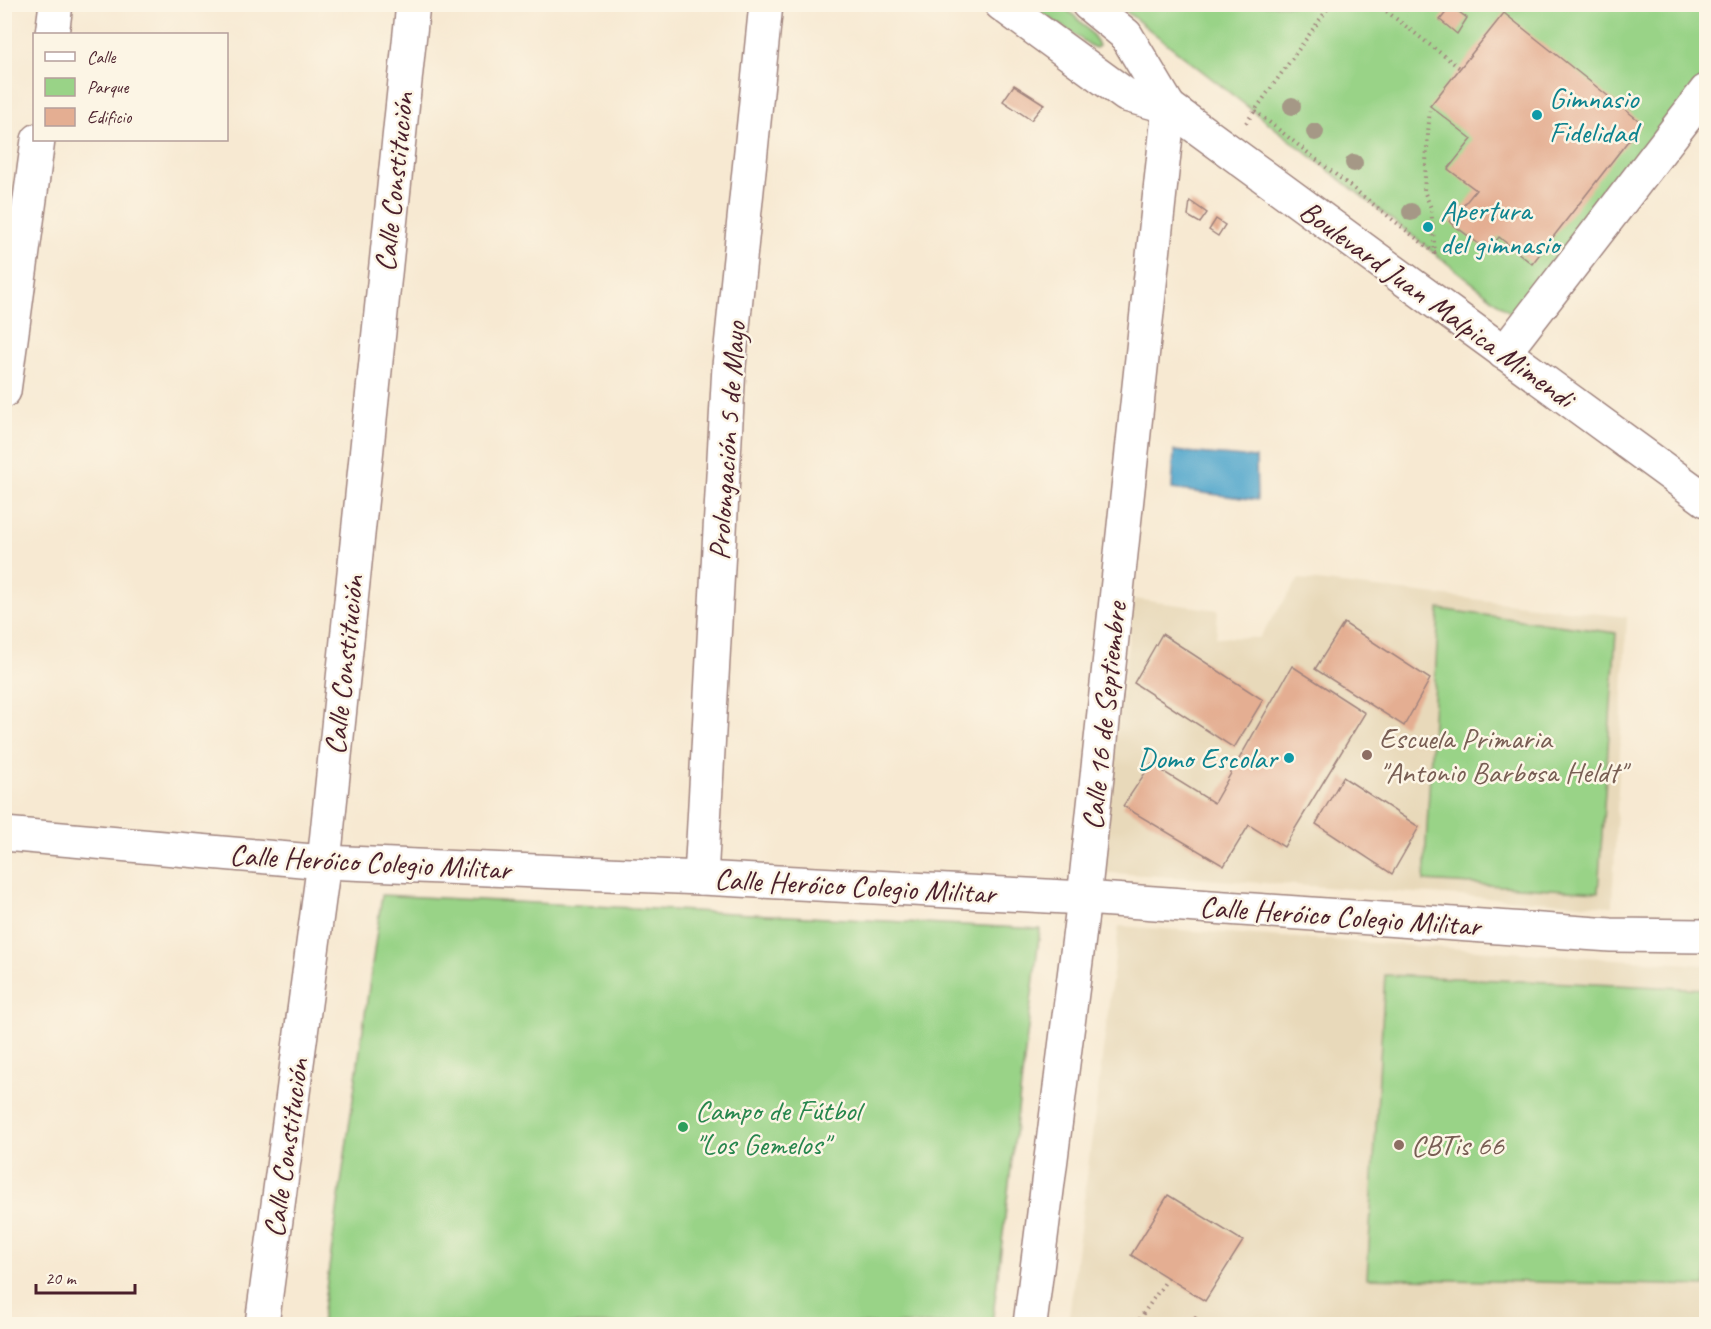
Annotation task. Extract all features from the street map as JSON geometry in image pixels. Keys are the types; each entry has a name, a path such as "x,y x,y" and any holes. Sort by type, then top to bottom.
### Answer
{"street":[{"path":"52,33 56,4"},
{"name":"Calle Constitución","path":"262,1324 324,862 413,4"},
{"name":"Prolongación 5 de Mayo","path":"701,878 729,366 766,4"},
{"name":"Boulevard Juan Malpica Mimendi","path":"1001,4 1126,95 1169,107 1707,500"},
{"name":"Boulevard Juan Malpica Mimendi","path":"1088,4 1126,35 1169,107"},
{"path":"1504,353 1707,91"},
{"name":"Calle 16 de Septiembre","path":"1030,1324 1084,898 1169,107"},
{"path":"4,391 38,141"},
{"name":"Calle Heróico Colegio Militar","path":"4,834 324,862 701,878 1084,898 1611,935 1707,936"}],"path":[{"path":"1226,150 1331,4"},
{"path":"1377,4 1461,69"},
{"path":"1255,111 1435,253 1431,208 1424,191 1430,106"},
{"path":"1136,1324 1168,1278"}],"shaded area":[{"name":"Escuela Primaria \"Antonio Barbosa Heldt\"","path":"1299,579 1627,617 1612,906 1098,872 1134,599 1218,610 1216,637 1259,638"},
{"name":"CBTis 66","path":"1119,926 1706,965 1706,1324 1068,1324"}],"green space":[{"path":"1030,5 1059,5 1087,29 1099,46 1093,47"},
{"path":"1118,5 1706,5 1706,91 1526,325"},
{"path":"1439,609 1616,633 1598,892 1424,881"},
{"name":"Campo de Fútbol \"Los Gemelos\"","path":"382,895 1040,929 992,1324 321,1324"},
{"path":"1385,975 1706,989 1706,1286 1367,1278"}],"water":[{"path":"1174,451 1256,458 1257,500 1172,489"}],"building":[{"path":"1451,6 1467,18 1457,34 1440,20"},
{"name":"Gimnasio Fidelidad","path":"1504,13 1642,123 1532,264 1499,237 1488,251 1450,222 1476,190 1448,169 1472,139 1430,106"},
{"path":"1014,85 1044,104 1031,120 1003,101"},
{"path":"1190,201 1207,213 1200,223 1188,216"},
{"path":"1216,219 1225,225 1218,236 1209,230"},
{"path":"1344,623 1430,679 1404,726 1315,669"},
{"path":"1162,634 1263,700 1234,748 1134,683"},
{"name":"Domo Escolar","path":"1292,666 1365,713 1284,847 1249,825 1224,866 1123,806 1151,764 1214,803"},
{"path":"1343,777 1419,827 1392,874 1316,824"},
{"path":"1168,1195 1243,1241 1205,1301 1131,1255"},
{"path":"1195,1317 1206,1324 1190,1324"}],"place":[{"name":"Gimnasio Fidelidad","path":"1537,115"},
{"name":"Apertura del gimnasio","path":"1428,227"},
{"name":"Escuela Primaria \"Antonio Barbosa Heldt\"","path":"1367,755"},
{"name":"Domo Escolar","path":"1289,758"},
{"name":"Campo de Fútbol \"Los Gemelos\"","path":"683,1127"},
{"name":"CBTis 66","path":"1399,1145"}]}
